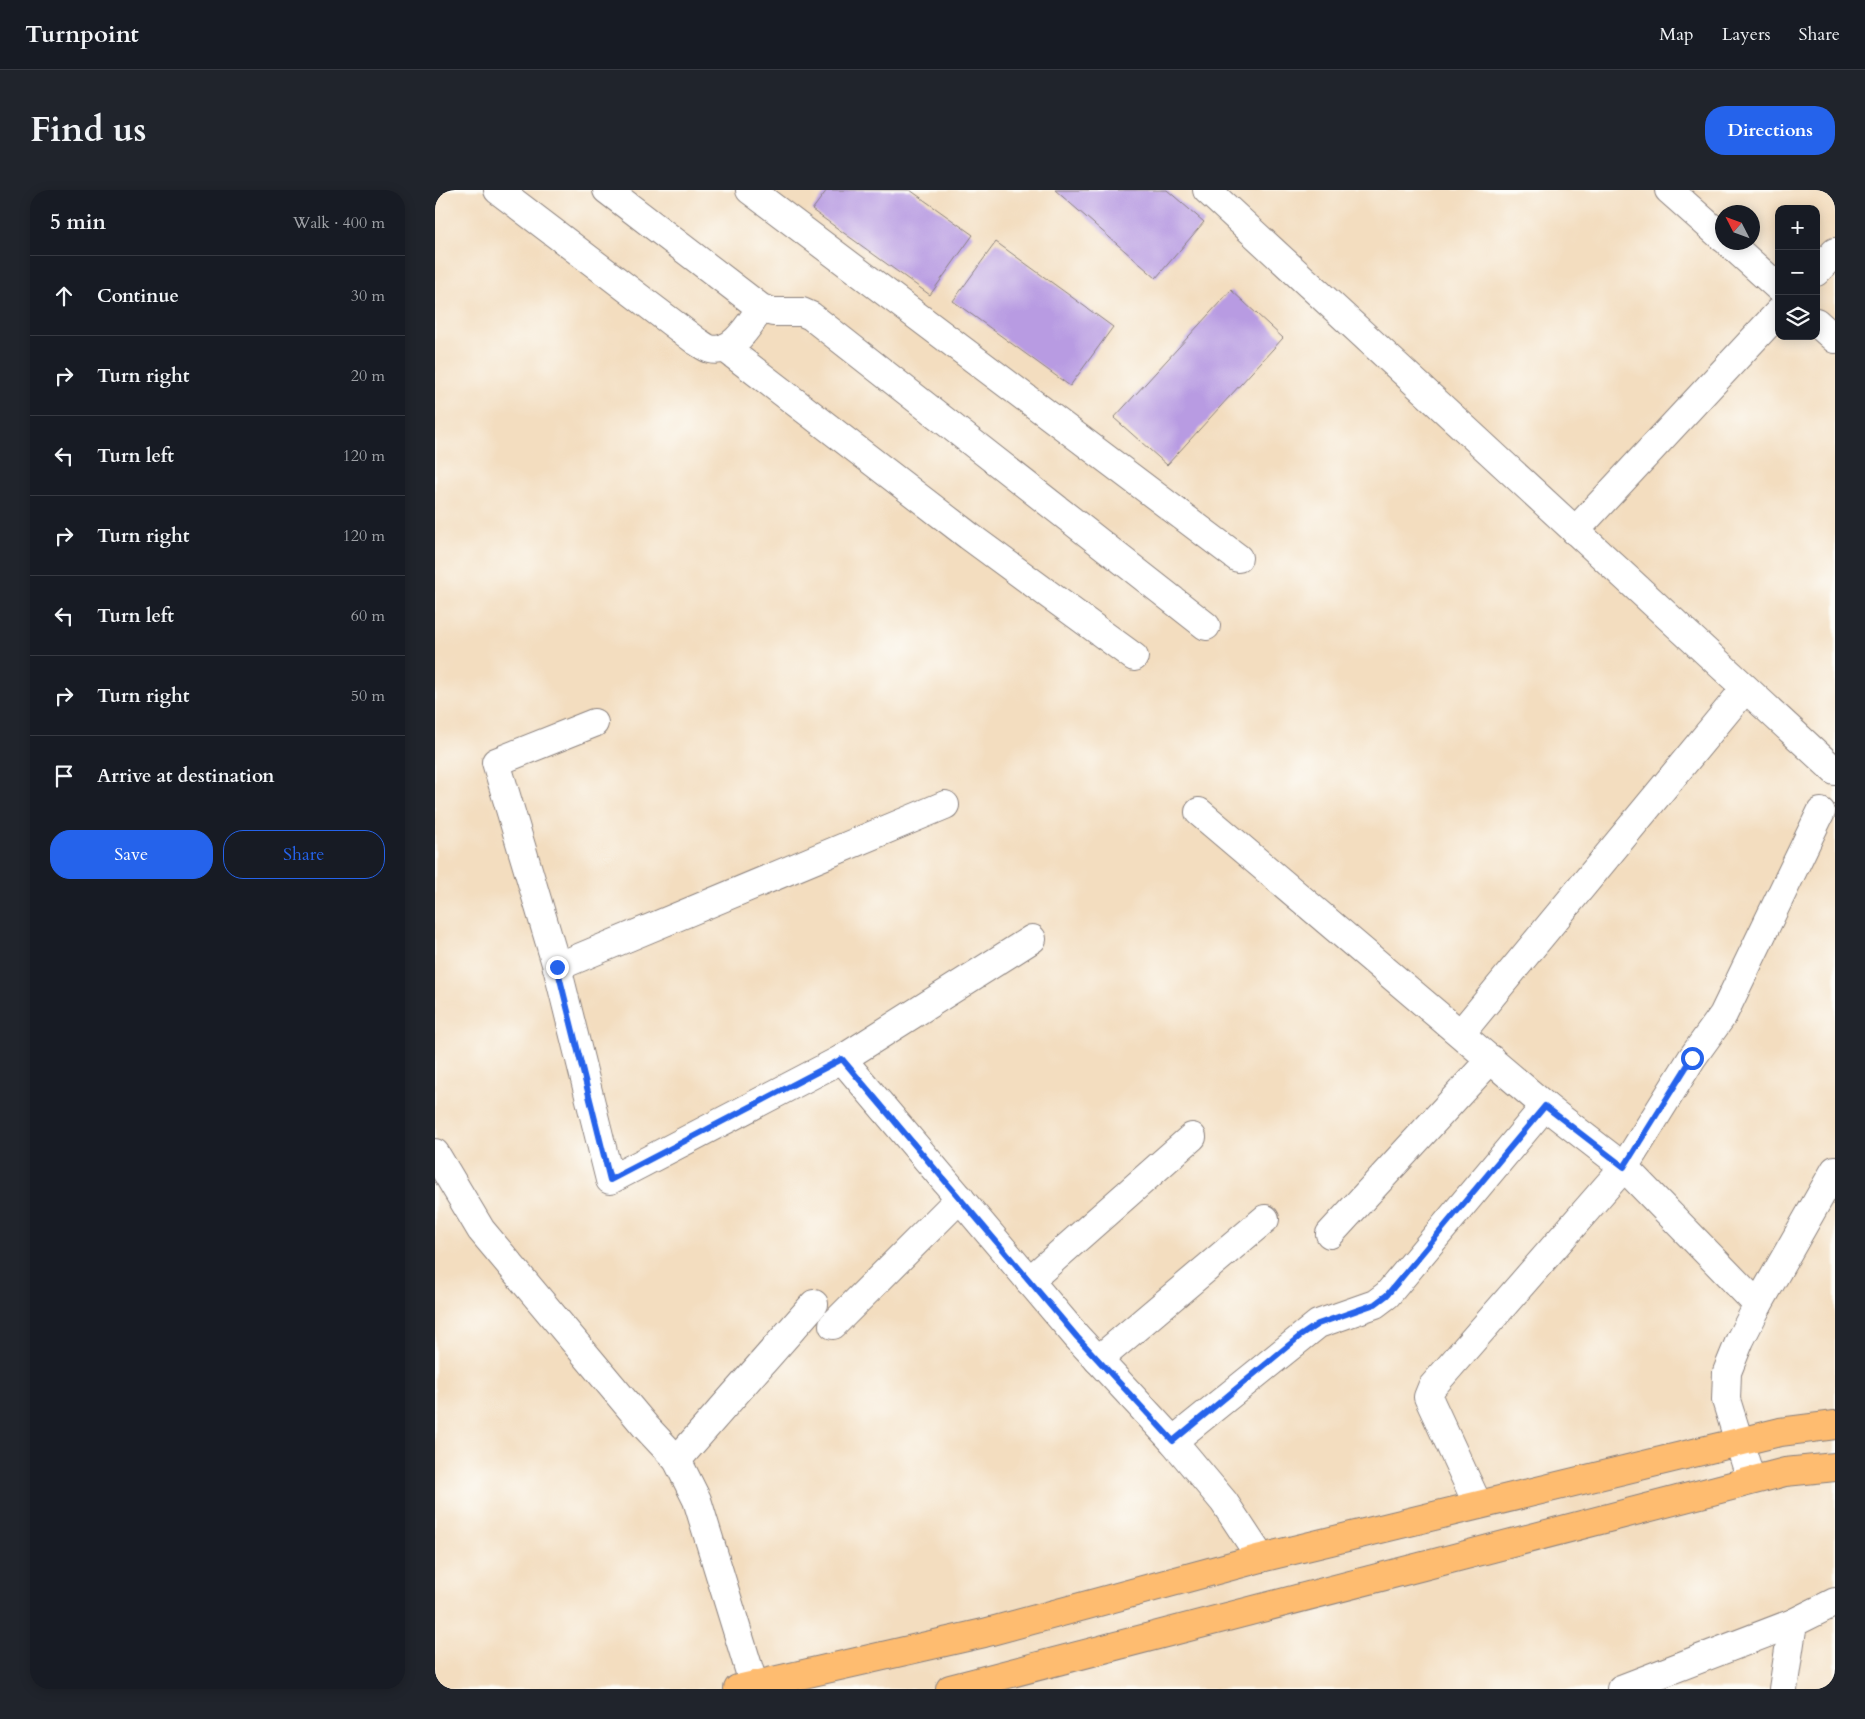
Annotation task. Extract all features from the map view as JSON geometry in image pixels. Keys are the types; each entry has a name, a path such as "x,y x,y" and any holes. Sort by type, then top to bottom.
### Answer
{"main road":[{"path":"749,1688 984,1634 1261,1558 1738,1442 1780,1432 1835,1425"},
{"path":"950,1689 1751,1480 1785,1472 1835,1470"}],"street":[{"path":"498,190 711,350 725,348 736,340 761,308"},
{"path":"607,190 761,308 773,312 802,312 811,316 1206,626"},
{"path":"750,190 1239,558"},
{"path":"1207,190 1745,689 1835,770"},
{"path":"1669,190 1715,231"},
{"path":"1736,250 1775,284"},
{"path":"1820,268 1835,252"},
{"path":"1575,531 1775,316"},
{"path":"1820,326 1835,339"},
{"path":"725,348 969,536 1134,658"},
{"path":"1461,1033 1745,689"},
{"path":"594,722 496,762 557,967 610,1180 842,1059 1032,939"},
{"path":"557,967 945,805"},
{"path":"1199,812 1545,1106 1624,1167 1758,1305"},
{"path":"1478,1505 1428,1397 1432,1387 1624,1167 1692,1058 1723,1015 1821,812"},
{"path":"842,1059 1029,1281 1173,1441 1224,1502 1261,1558"},
{"path":"1330,1234 1491,1059"},
{"path":"1173,1441 1300,1336 1318,1324 1375,1304 1387,1295 1545,1106"},
{"path":"1029,1281 1191,1137"},
{"path":"435,1153 481,1230 646,1427 677,1460 697,1500 749,1688"},
{"path":"1751,1480 1726,1400 1727,1372 1740,1340 1758,1305 1827,1200 1835,1170"},
{"path":"833,1325 960,1198"},
{"path":"1099,1360 1265,1219"},
{"path":"677,1460 814,1304"},
{"path":"1621,1689 1793,1623 1835,1602"},
{"path":"1783,1689 1793,1623"}],"building":[{"path":"827,190 910,190 973,235 930,295 812,210"},
{"path":"1055,190 1167,190 1204,222 1156,278"},
{"path":"996,242 1113,327 1070,386 953,301"},
{"path":"1231,290 1283,338 1167,465 1114,418"}],"route":[{"path":"557,967 610,1180 842,1059 1077,1337 1173,1441 1300,1336 1318,1324 1375,1304 1387,1295 1545,1106 1624,1167 1692,1058"}]}
